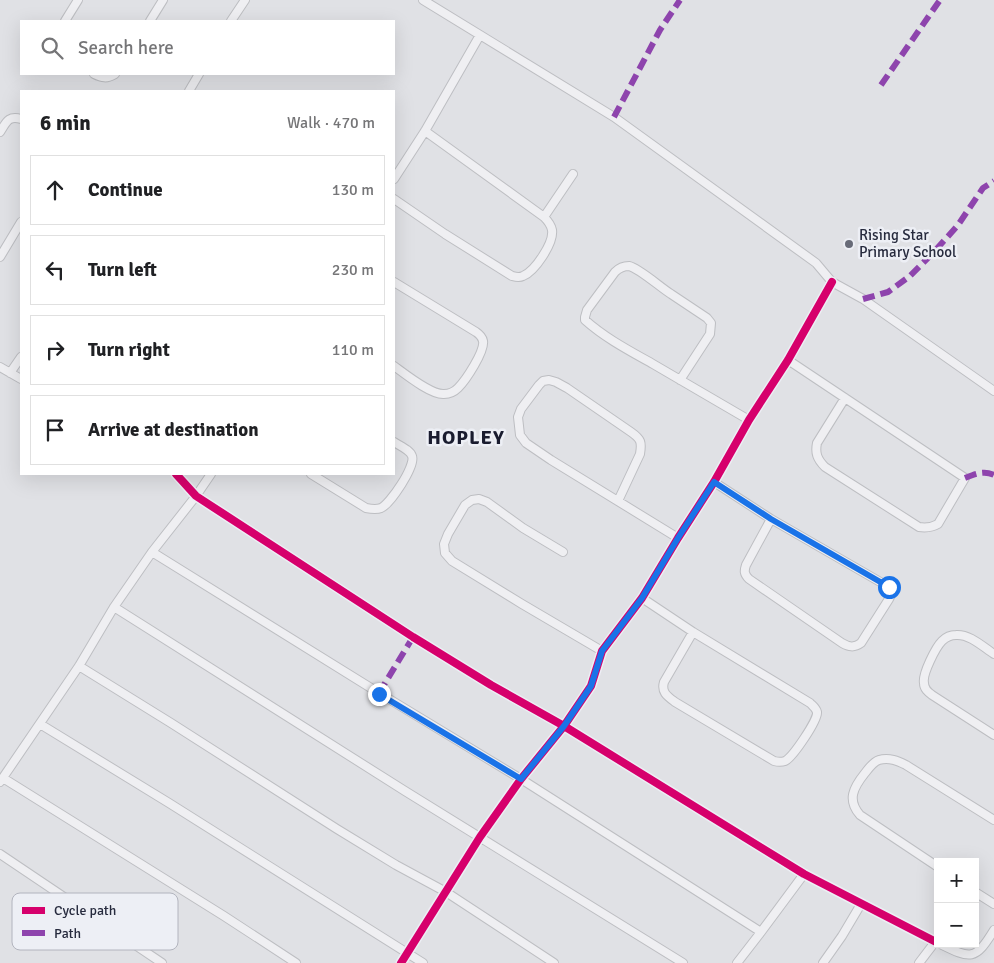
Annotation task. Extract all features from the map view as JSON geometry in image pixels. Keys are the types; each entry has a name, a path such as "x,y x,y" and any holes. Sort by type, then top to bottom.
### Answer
{"street":[{"path":"66,20 78,0"},
{"path":"151,20 163,0"},
{"path":"232,20 245,0"},
{"path":"423,0 614,117 816,263 832,282 863,299 994,391"},
{"path":"395,177 480,36"},
{"path":"96,75 102,78 109,78 114,75"},
{"path":"190,90 198,75"},
{"path":"0,132 8,120 13,117 20,119"},
{"path":"395,200 505,273 519,278 532,270 550,243 552,229 544,217 425,130"},
{"path":"544,217 573,174"},
{"path":"0,257 20,224"},
{"path":"680,380 710,334 711,323 707,318 638,270 631,266 619,268 587,310 586,320 605,335 680,380 749,420"},
{"path":"401,963 480,837 521,779 564,726 591,686 602,651 642,598 714,482 749,420 788,360 832,282"},
{"path":"395,283 476,332 481,336 483,342 482,350 463,382 457,390 450,393 434,392 395,367"},
{"path":"10,373 20,358"},
{"path":"788,360 845,398 965,478 938,524 933,527 919,527 820,462 816,450 817,443 845,398"},
{"path":"0,367 20,378"},
{"path":"618,501 640,454 642,446 637,436 567,388 556,382 543,381 521,409 518,418 520,435 526,443 618,501 678,538"},
{"path":"313,475 366,508 372,510 379,509 390,500 410,471 413,459 408,451 395,443"},
{"path":"177,475 196,496 413,637 491,685 564,726 804,874 934,941"},
{"path":"210,475 114,606 79,666 1,780 224,916 296,963"},
{"path":"714,482 771,519 889,587 891,595 889,599 861,643 857,646 847,646 842,643 749,579 746,575 744,570 746,565 771,519"},
{"path":"564,552 523,528 487,502 479,499 472,500 465,505 444,544 445,553 452,561 602,651"},
{"path":"152,552 379,694 521,779 761,932"},
{"path":"642,598 693,632 810,703 815,708 817,713 813,725 786,760 774,761 674,702 664,693 662,687 664,682 693,632"},
{"path":"114,606 286,716 683,963"},
{"path":"994,654 964,635 955,634 948,636 938,646 923,679 926,690 932,695 994,736"},
{"path":"79,666 337,830 446,892 554,963"},
{"path":"40,724 423,963"},
{"path":"934,864 860,816 855,810 853,794 856,785 873,764 880,760 896,760 994,820"},
{"path":"0,854 58,893"},
{"path":"737,963 804,874"},
{"path":"979,895 994,904"},
{"path":"824,963 861,904"},
{"path":"948,948 967,956 973,955 979,952 985,945 994,930"},
{"path":"919,963 934,946"},
{"path":"143,950 162,963"}],"marked path":[{"path":"614,117 660,30 680,0"},
{"path":"881,85 940,0"},
{"path":"863,299 888,292 910,276 958,225 983,188 994,181"},
{"path":"965,478 983,473 994,475"},
{"path":"379,693 413,637"}],"cycle path":[{"path":"401,963 480,837 521,779 564,726 591,686 602,651 642,598 714,482 749,420 788,360 832,282"},
{"path":"177,475 196,496 413,637 491,685 564,726 804,874 934,941"}],"place":[{"name":"Rising Star Primary School","path":"849,244"}],"district":[{"name":"HOPLEY","path":"466,437"}],"route":[{"path":"379,694 521,779 564,726 591,686 602,651 642,598 714,482 771,519 889,587"}]}
